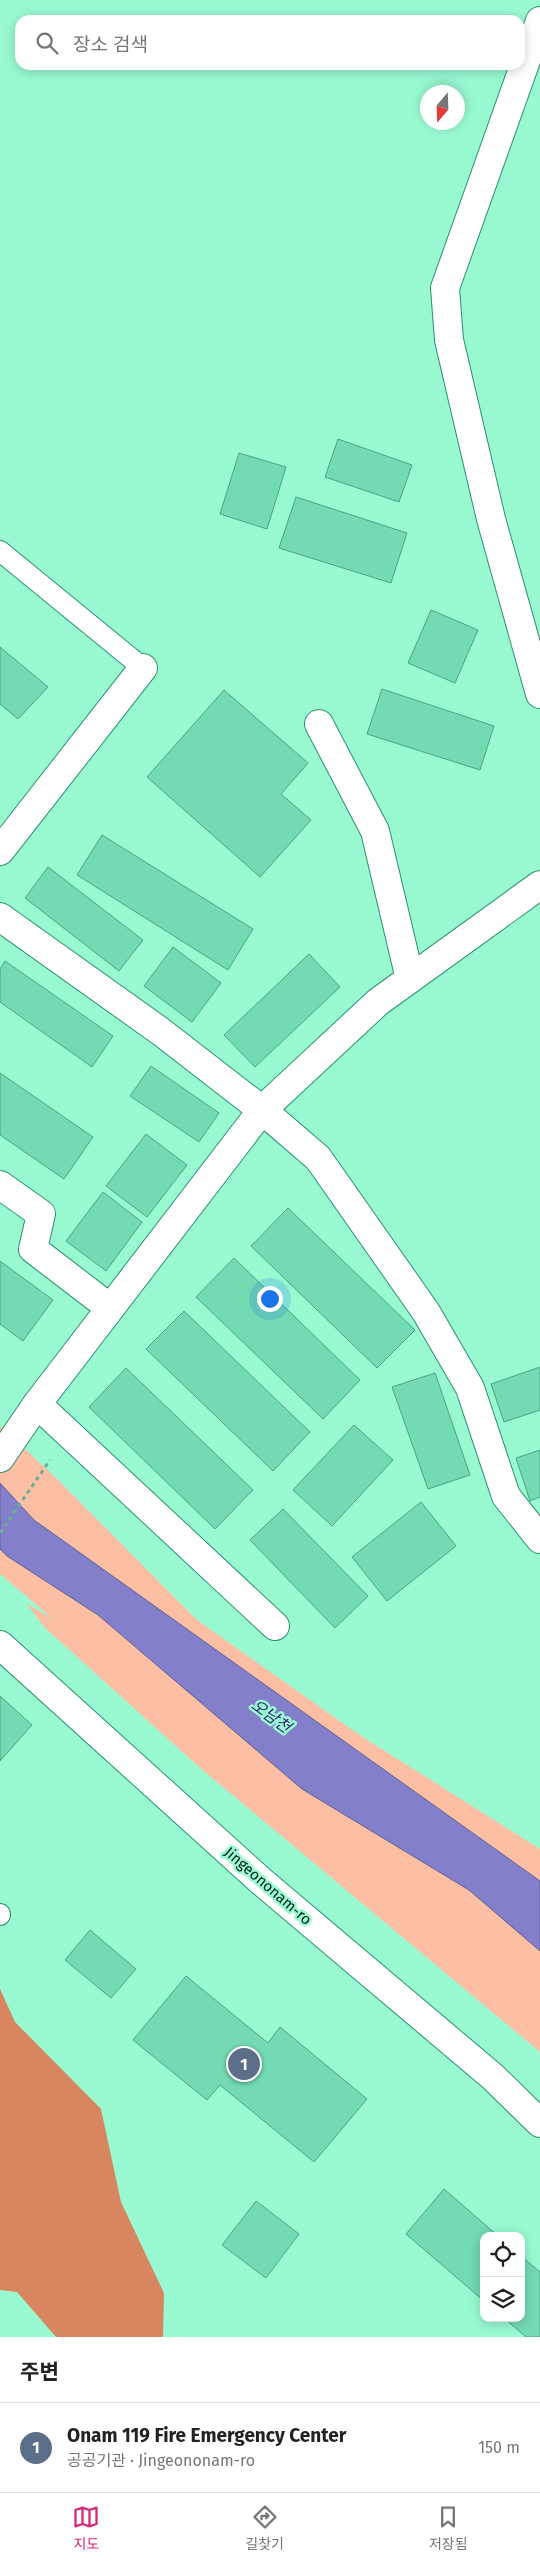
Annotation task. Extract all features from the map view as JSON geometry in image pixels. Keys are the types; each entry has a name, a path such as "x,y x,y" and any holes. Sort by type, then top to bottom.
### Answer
{"street":[{"path":"525,63 540,21"},
{"path":"523,70 445,288 449,340 491,519 540,694"},
{"path":"0,851 143,668"},
{"path":"319,724 375,831 410,979"},
{"path":"0,1458 37,1404 262,1110 378,1002 540,884"},
{"path":"0,917 160,1031 262,1110 318,1158 426,1312 470,1388 506,1496 540,1539"},
{"path":"0,1185 41,1214 33,1249 110,1308"},
{"path":"37,1404 276,1626"},
{"name":"Jingeononam-ro","path":"0,1645 261,1881 493,2077 540,2124"}],"lane":[{"path":"0,551 143,668"}],"path":[{"path":"0,1533 68,1433"}],"shaded area":[{"path":"0,1426 53,1475 197,1620 358,1734 540,1849 540,2052 199,1767 44,1627 26,1603 53,1619 0,1574"},
{"path":"0,1989 15,2022 101,2109 121,2202 164,2293 163,2337 56,2337 17,2292 0,2290"}],"water":[{"name":"오남천","path":"0,1483 34,1520 540,1881 540,1951 469,1890 302,1789 98,1615 7,1556 0,1549"}],"building":[{"path":"338,439 412,465 399,502 325,477"},
{"path":"239,453 286,467 267,529 220,514"},
{"path":"296,497 407,533 391,583 279,548"},
{"path":"431,610 478,630 455,683 408,663"},
{"path":"0,647 48,687 18,719 0,704"},
{"path":"382,689 494,726 480,770 367,734"},
{"path":"224,690 308,763 281,794 311,820 260,877 147,777"},
{"path":"102,835 253,929 228,970 77,875"},
{"path":"48,867 143,940 119,971 25,898"},
{"path":"173,947 221,983 192,1022 144,986"},
{"path":"309,954 340,987 255,1067 224,1035"},
{"path":"5,961 113,1036 92,1067 0,1002 0,969"},
{"path":"151,1066 219,1113 199,1142 130,1096"},
{"path":"0,1073 93,1137 64,1179 0,1135"},
{"path":"146,1134 187,1165 147,1217 106,1186"},
{"path":"103,1192 142,1222 106,1271 66,1241"},
{"path":"288,1208 415,1330 377,1368 251,1246"},
{"path":"234,1258 360,1380 323,1419 196,1297"},
{"path":"0,1261 53,1300 23,1341 0,1324"},
{"path":"184,1311 310,1432 273,1471 146,1349"},
{"path":"540,1367 540,1410 504,1422 491,1384"},
{"path":"126,1368 253,1490 215,1529 89,1407"},
{"path":"435,1373 470,1475 428,1489 392,1387"},
{"path":"354,1425 393,1460 332,1526 293,1490"},
{"path":"540,1450 540,1497 530,1501 516,1458"},
{"path":"421,1502 456,1546 387,1601 352,1557"},
{"path":"283,1509 368,1596 335,1628 250,1540"},
{"path":"0,1696 32,1725 0,1761"},
{"path":"90,1930 136,1969 111,1998 65,1960"},
{"path":"186,1976 268,2043 280,2027 367,2099 314,2162 220,2085 207,2100 133,2040"},
{"path":"444,2189 493,2232 480,2232 480,2298 406,2234"},
{"path":"256,2201 299,2234 266,2278 222,2245"},
{"path":"525,2259 540,2272 540,2337 526,2337 509,2322 525,2322"}],"place":[{"name":"Onam 119 Fire Emergency Center","path":"244,2064"}]}
